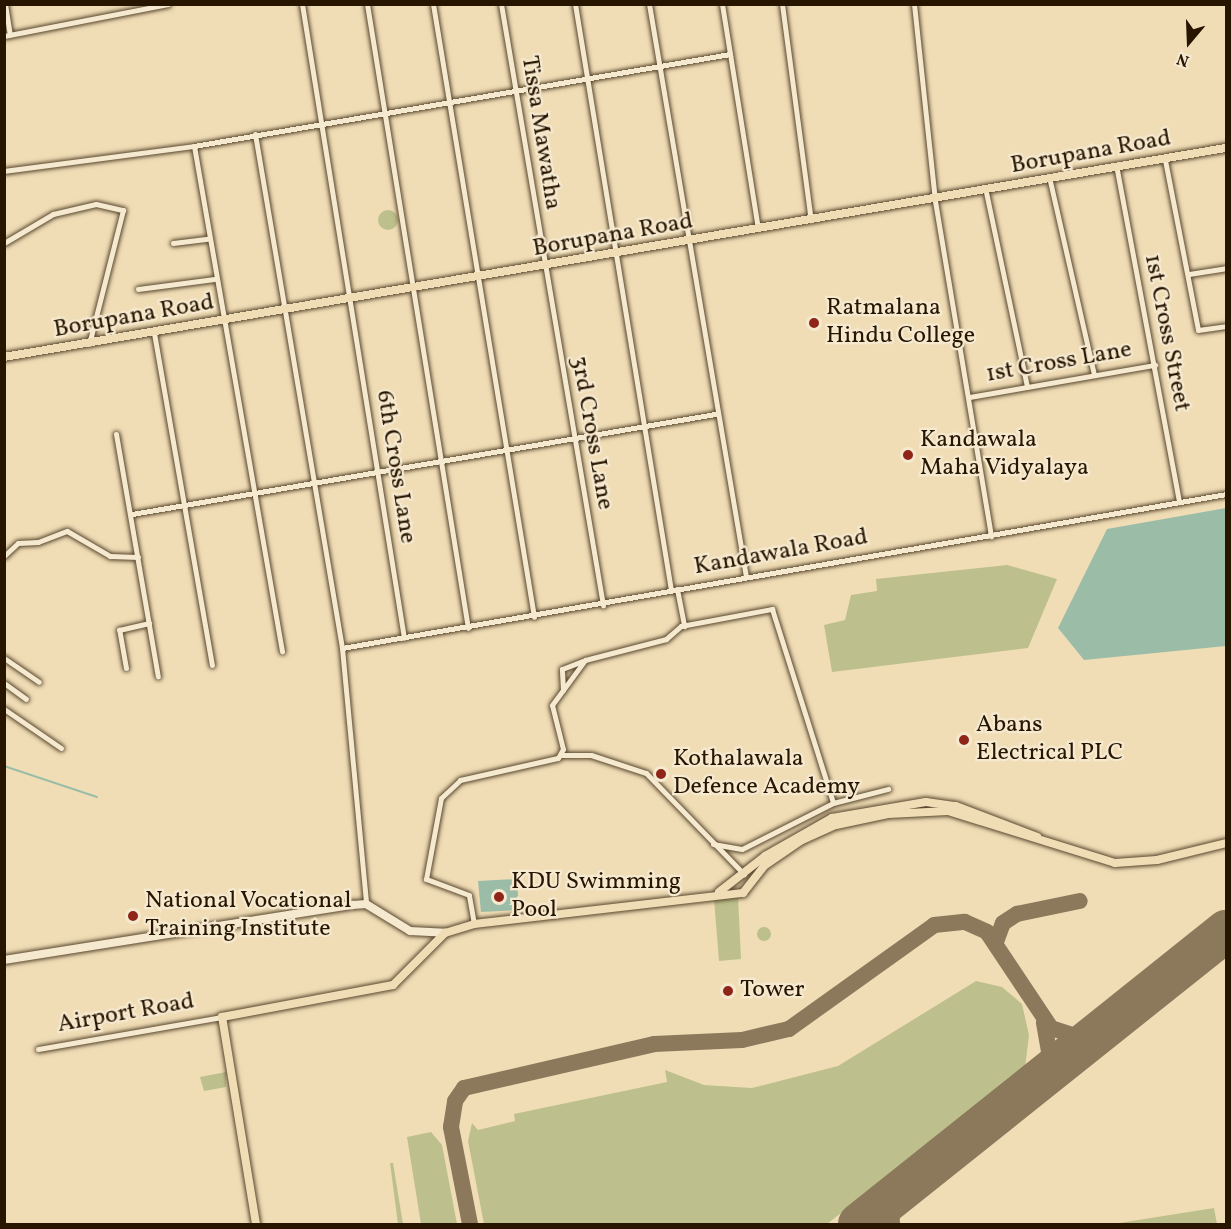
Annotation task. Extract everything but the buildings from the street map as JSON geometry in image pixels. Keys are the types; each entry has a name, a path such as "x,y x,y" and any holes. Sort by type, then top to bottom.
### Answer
{"main road":[{"name":"Borupana Road","path":"4,357 89,346 154,333 350,302 1117,170 1227,148"},
{"path":"256,1224 222,1017 393,985 446,933 474,924 710,895 736,886 748,874 822,830 922,809 948,811 1098,861 1137,862 1227,843"},
{"path":"736,886 748,874"}],"street":[{"path":"5,4 7,35 168,4"},
{"name":"6th Cross Lane","path":"302,4 404,639"},
{"path":"367,4 413,291 443,459 468,628"},
{"path":"433,4 534,617"},
{"name":"Tissa Mawatha","path":"501,4 544,268"},
{"path":"575,4 644,426 674,590 684,626"},
{"path":"650,4 690,242 715,414 746,577"},
{"path":"722,4 759,230"},
{"path":"783,4 811,222"},
{"path":"914,4 935,201 991,536"},
{"path":"4,171 194,146 255,134 516,93 588,78 730,54"},
{"path":"255,134 342,648 366,904"},
{"path":"194,146 250,492 282,651"},
{"path":"1165,160 1189,274 1198,330 1227,326"},
{"name":"1st Cross Street","path":"1117,170 1179,502"},
{"path":"1050,181 1094,375"},
{"path":"986,192 1027,387"},
{"path":"4,243 53,214 96,204 123,210 89,346"},
{"path":"172,243 208,239"},
{"name":"3rd Cross Lane","path":"544,268 603,605"},
{"path":"1189,274 1227,268"},
{"path":"138,289 214,279"},
{"path":"154,333 188,505 212,665"},
{"name":"1st Cross Lane","path":"969,396 1155,365"},
{"path":"132,514 573,436 715,414"},
{"path":"116,434 159,676"},
{"name":"Kandawala Road","path":"342,648 603,605 746,577 1227,494"},
{"path":"4,556 18,543 38,542 66,531 110,556 138,557"},
{"path":"563,690 562,669 585,660 666,639 684,626 772,609 833,803"},
{"path":"126,668 119,630 149,623"},
{"path":"4,658 39,682"},
{"path":"561,754 552,705 585,660"},
{"path":"4,683 26,699"},
{"path":"4,709 61,748"},
{"path":"474,924 468,895 426,879 441,798 460,780 543,764 561,754 591,755 646,772 731,864 748,874"},
{"path":"713,844 742,849 833,803 888,789"},
{"path":"731,864 736,886"},
{"path":"4,960 366,904 410,931 446,933"},
{"name":"Airport Road","path":"38,1049 222,1017"}],"shaded area":[{"path":"384,210 392,210 398,216 398,224 392,230 384,230 378,224 378,216"},
{"path":"1226,508 1226,646 1084,660 1058,628 1107,529"},
{"path":"1007,565 1057,579 1028,648 832,672 824,625 845,620 851,595 877,591 876,579"},
{"name":"KDU Swimming Pool","path":"517,879 519,910 481,912 478,881"},
{"path":"738,896 741,959 719,961 714,899"},
{"path":"764,927 769,929 771,934 769,939 764,941 759,939 757,934 759,929"},
{"path":"976,981 1002,987 1022,1004 1029,1035 1025,1068 827,1224 484,1224 468,1141 472,1123 478,1130 515,1121 514,1114 667,1082 665,1070 704,1085 752,1088 838,1066"},
{"path":"226,1072 226,1087 204,1091 200,1077"},
{"path":"431,1132 442,1145 457,1224 421,1224 407,1137"},
{"path":"390,1163 393,1163 403,1224 398,1224"},
{"path":"1214,1208 1217,1224 1119,1223"}],"waterway":[{"path":"4,766 97,797"}],"taxiway":[{"path":"996,942 1003,923 1017,914 1080,901"},
{"path":"470,1224 451,1127 455,1101 464,1088 654,1044 742,1040 789,1029 934,925 965,922 987,932 1051,1028 1081,1038 1106,1027"},
{"path":"1033,1086 1050,1057 1044,1023"},
{"path":"892,1224 891,1207 900,1192"},
{"path":"860,1224 876,1220 889,1224"}],"runway":[{"path":"859,1224 1226,931"}],"place":[{"name":"Ratmalana Hindu College","path":"814,323"},
{"name":"Kandawala Maha Vidyalaya","path":"908,455"},
{"name":"Abans Electrical PLC","path":"964,740"},
{"name":"Kothalawala Defence Academy","path":"661,774"},
{"name":"KDU Swimming Pool","path":"499,897"},
{"name":"National Vocational Training Institute","path":"133,916"},
{"name":"Tower","path":"728,991"}]}
